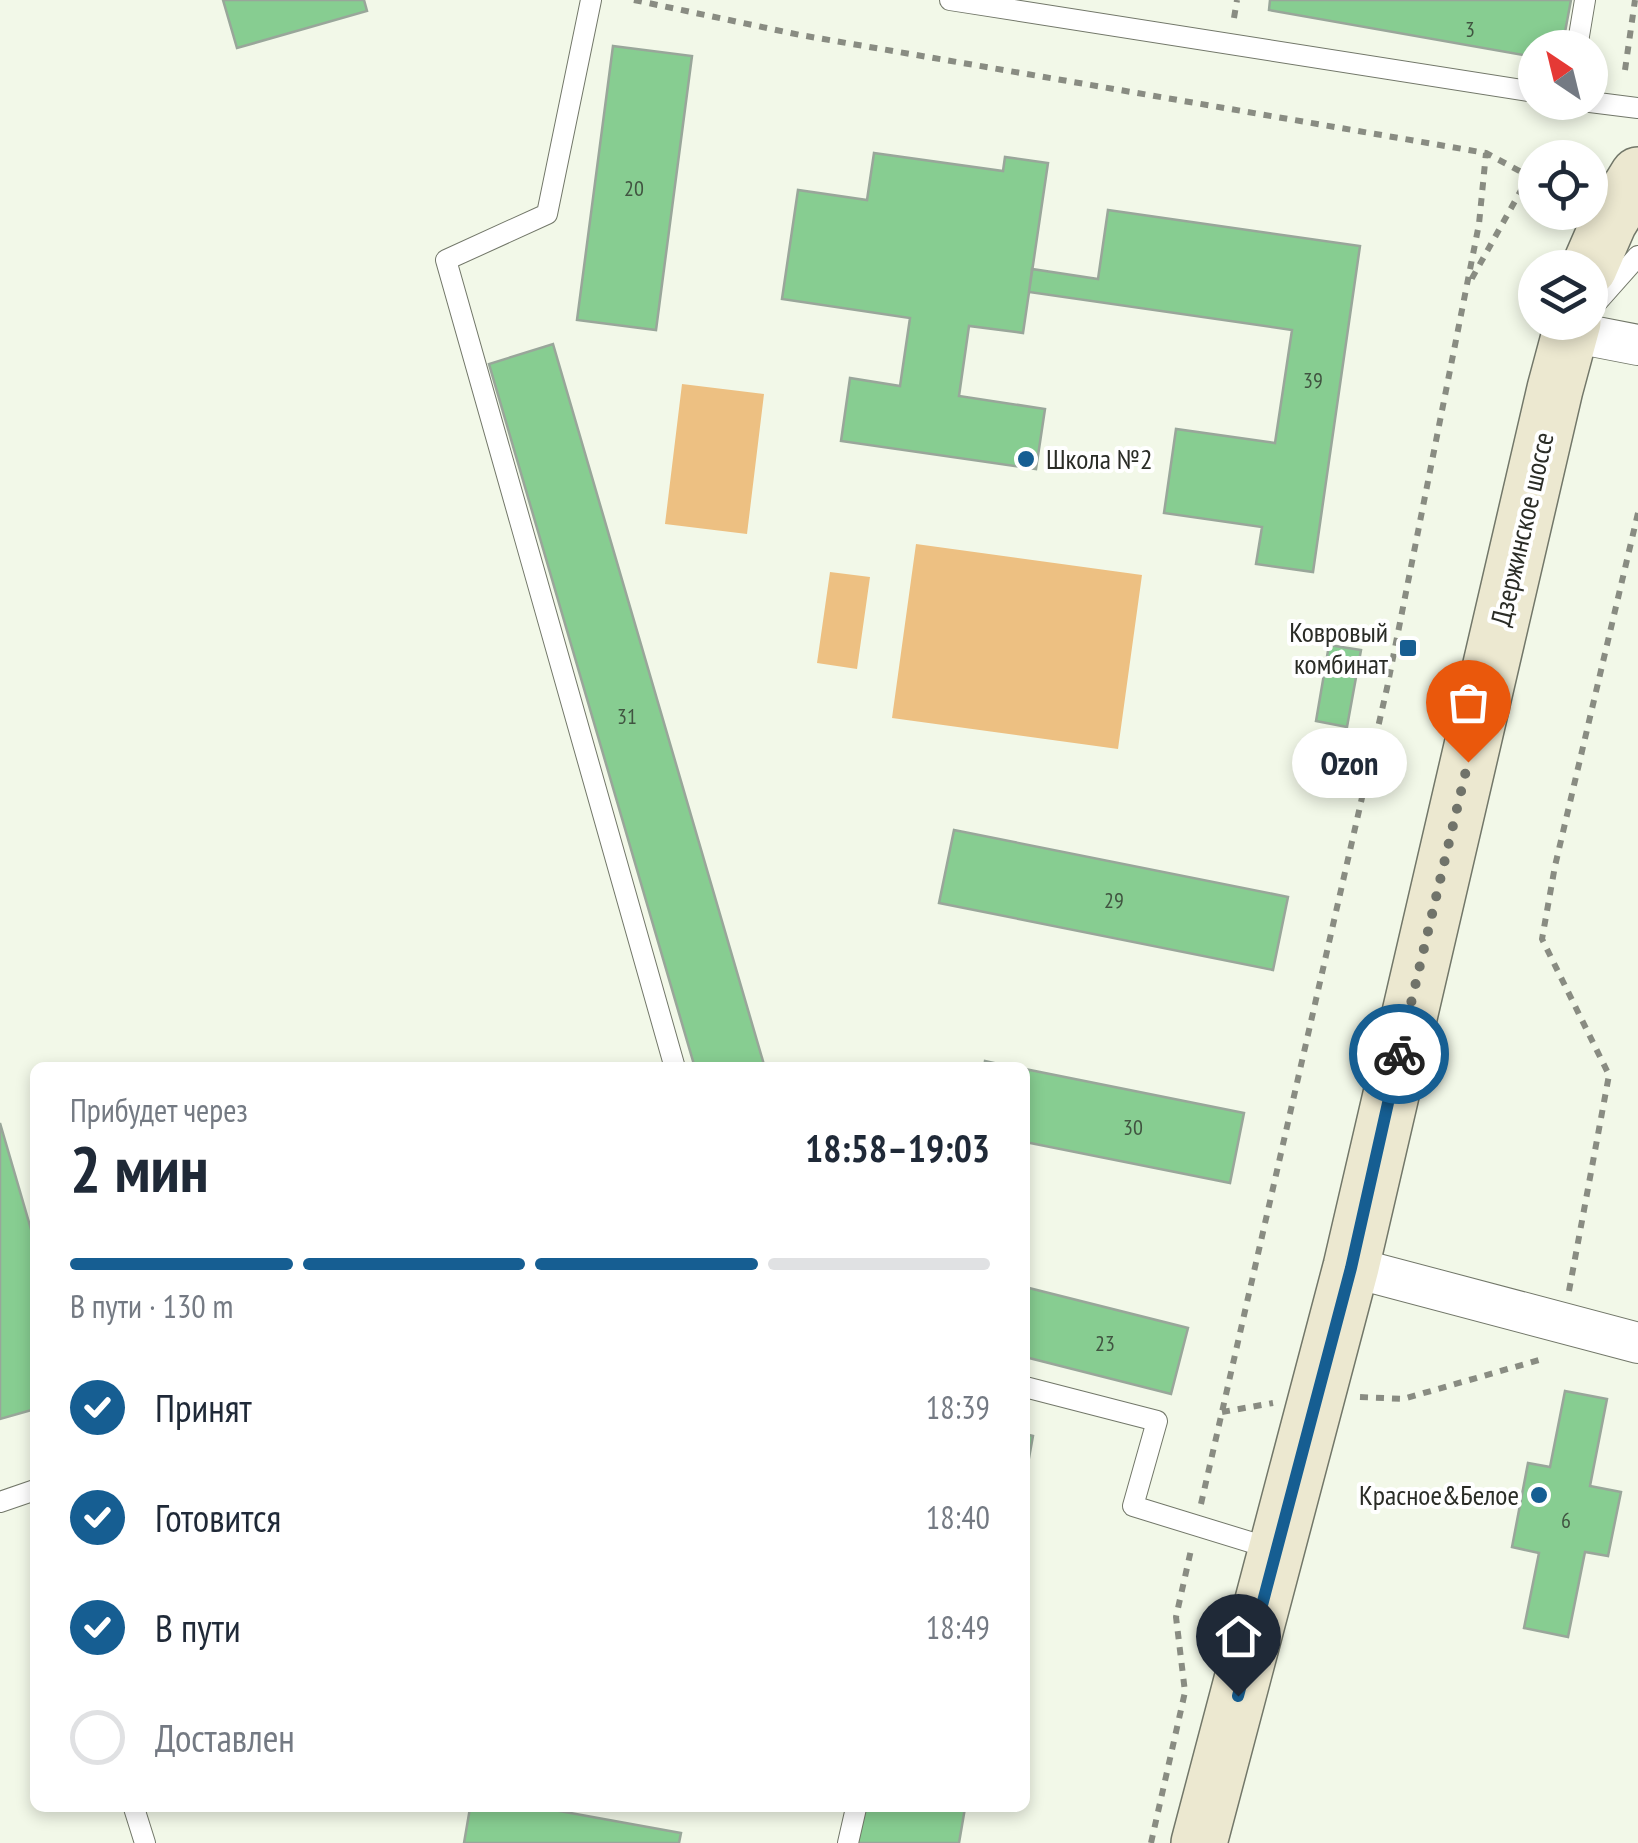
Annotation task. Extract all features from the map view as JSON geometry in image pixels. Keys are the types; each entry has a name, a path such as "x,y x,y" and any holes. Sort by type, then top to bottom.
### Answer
{"main road":[{"path":"1597,250 1638,176"},
{"name":"Дзержинское шоссе","path":"1199,1843 1351,1268 1574,340"}],"street":[{"path":"1608,334 1638,345"},
{"path":"1351,1268 1627,1341"}],"lane":[{"path":"591,0 547,214 446,260 674,1062"},
{"path":"950,0 1518,89"},
{"path":"1580,30 1584,0"},
{"path":"1608,104 1638,108"},
{"path":"1608,289 1638,256"},
{"path":"1030,1388 1157,1421 1133,1506 1278,1550"},
{"path":"0,1502 30,1492"},
{"path":"135,1812 145,1843"},
{"path":"848,1843 855,1812"}],"path":[{"path":"634,0 800,35 1486,152 1529,176 1466,289"},
{"path":"1625,70 1636,0"},
{"path":"1150,1843 1185,1692 1176,1617 1387,688 1479,224 1486,152"},
{"path":"1627,1341 1568,1290 1609,1075 1542,939 1555,866 1638,513"},
{"path":"1318,1396 1403,1399 1627,1341"}],"shaded area":[{"path":"682,384 764,394 747,534 665,524"},
{"path":"916,544 1142,575 1118,749 892,718"},
{"path":"830,572 870,577 857,669 817,663"}],"building":[{"path":"223,0 364,0 367,11 237,48"},
{"path":"1270,0 1571,0 1565,30 1518,30 1518,54 1269,10"},
{"path":"613,46 692,56 656,330 577,320"},
{"path":"874,153 1003,171 1005,157 1048,163 1023,333 969,326 959,396 1045,409 1036,469 841,441 850,378 900,386 910,318 782,299 798,190 867,200"},
{"path":"1108,210 1360,246 1313,572 1256,564 1262,527 1164,513 1176,429 1275,443 1292,330 1029,292 1032,269 1098,279"},
{"path":"553,344 763,1062 693,1062 489,364"},
{"path":"1329,645 1361,650 1347,727 1316,721"},
{"path":"954,830 1288,897 1273,970 939,903"},
{"path":"1030,1070 1244,1113 1230,1183 1030,1143"},
{"path":"0,1123 30,1226 30,1410 0,1419"},
{"path":"1030,1288 1188,1328 1171,1394 1030,1358"},
{"path":"1565,1391 1607,1399 1590,1486 1621,1492 1608,1556 1585,1552 1568,1637 1524,1628 1539,1553 1512,1547 1528,1463 1550,1467"},
{"path":"469,1812 565,1812 681,1833 679,1843 464,1843"},
{"path":"862,1812 964,1812 959,1843 856,1843"}],"way so far":[{"path":"1399,1054 1468,762"}],"place":[{"name":"Школа №2","path":"1026,459"},
{"name":"Ковровый комбинат","path":"1408,648"},
{"name":"Ozon","path":"1468,762"},
{"name":"Красное&Белое","path":"1539,1495"}],"route":[{"path":"1238,1696 1351,1268 1399,1054"}]}
